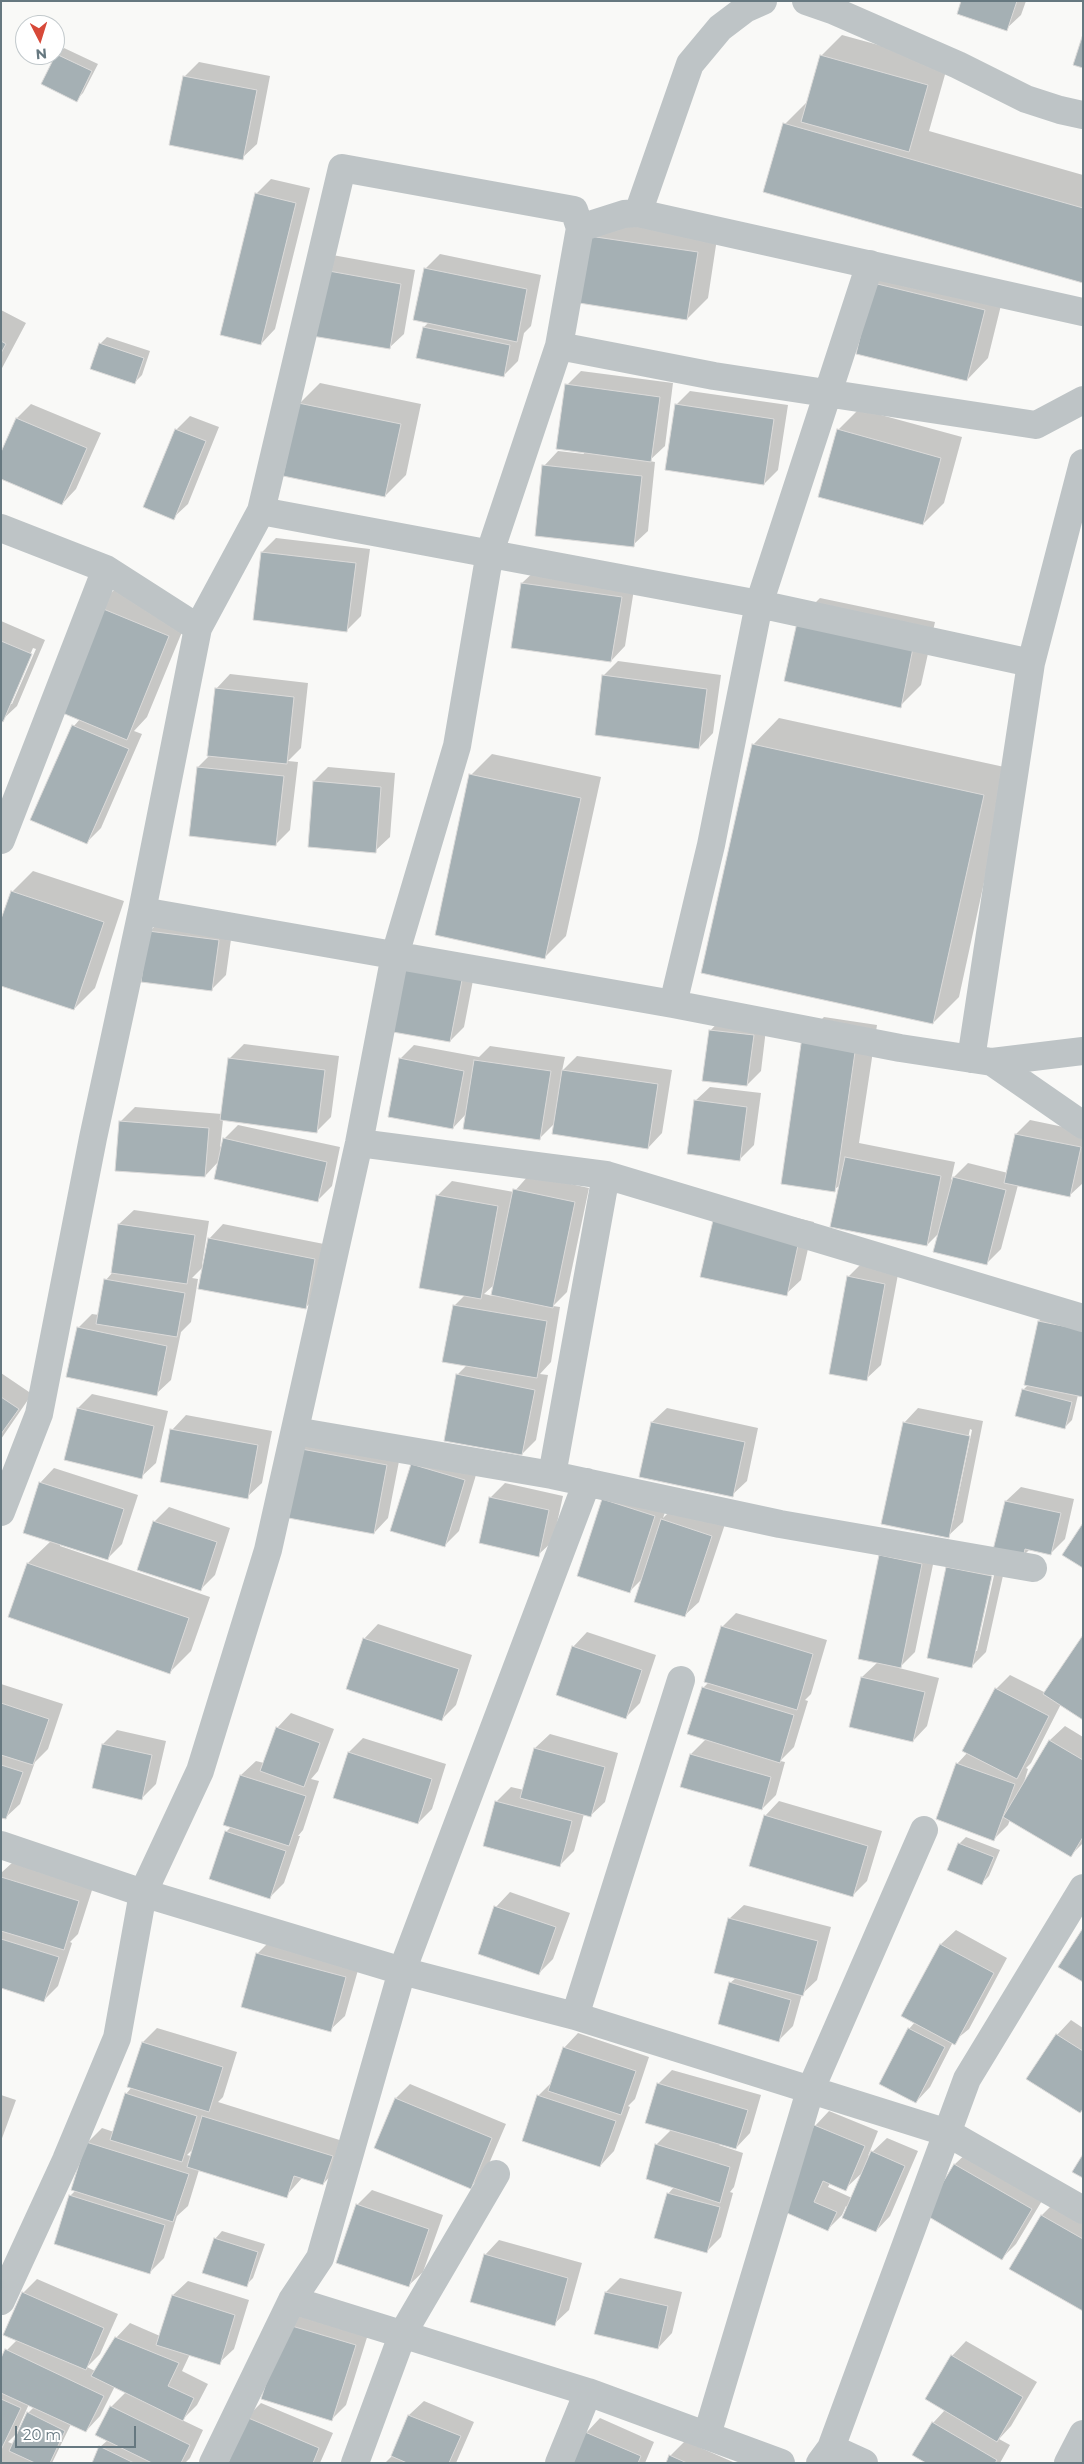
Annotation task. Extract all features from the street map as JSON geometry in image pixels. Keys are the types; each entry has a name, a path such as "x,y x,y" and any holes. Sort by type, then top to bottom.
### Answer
{"street":[{"path":"638,213 690,64 720,28 745,9 763,1"},
{"path":"806,1 832,10 958,65 1026,98 1060,110 1083,115"},
{"path":"1,1512 39,1414 93,1138 142,911 198,628 262,511 342,168 574,210 580,228 559,346 490,552 457,746 395,955 359,1143 268,1550 200,1771 143,1893 117,2038 66,2160 1,2301"},
{"path":"580,228 624,214 638,213 1083,312"},
{"path":"673,1004 711,845 759,604 870,264"},
{"path":"559,346 714,376 1036,425 1083,400"},
{"path":"982,1060 1031,663 1083,462"},
{"path":"262,511 490,552 759,604 1031,663"},
{"path":"1,528 106,569 198,628"},
{"path":"1,840 106,569"},
{"path":"142,911 673,1004 900,1048 982,1060 1083,1051"},
{"path":"982,1060 1083,1125"},
{"path":"359,1143 606,1175 1083,1318"},
{"path":"552,1475 606,1175"},
{"path":"295,1431 552,1475 780,1524 1033,1568"},
{"path":"213,2463 292,2300 320,2258 402,1971 587,1482"},
{"path":"576,2016 681,1680"},
{"path":"707,2435 810,2091 924,1830"},
{"path":"1,1845 143,1893 402,1971 576,2016 948,2133 1083,2210"},
{"path":"864,2463 826,2455 967,2079 1083,1888"},
{"path":"355,2463 403,2333 496,2174"},
{"path":"292,2300 588,2392 776,2462"},
{"path":"559,2463 588,2392"},
{"path":"1068,2463 1083,2434"}],"building":[{"path":"961,1 1017,1 1007,31 957,14"},
{"path":"1083,34 1083,68 1073,65"},
{"path":"820,55 928,85 909,152 801,122"},
{"path":"65,58 92,71 77,102 41,84 50,65 65,65"},
{"path":"183,76 257,90 243,160 169,145"},
{"path":"783,123 1083,208 1083,283 763,192"},
{"path":"255,193 296,203 261,345 220,335"},
{"path":"589,236 698,252 687,320 579,303"},
{"path":"312,268 401,284 390,349 300,334"},
{"path":"424,268 527,289 517,342 413,320"},
{"path":"873,283 985,310 967,381 856,354"},
{"path":"423,327 510,345 504,377 416,358"},
{"path":"1,341 6,344 1,353"},
{"path":"99,343 144,358 135,384 90,369"},
{"path":"565,384 660,397 651,462 556,449"},
{"path":"298,403 401,424 385,497 283,476"},
{"path":"675,404 774,419 764,485 665,470"},
{"path":"16,418 87,448 62,505 1,479 1,452"},
{"path":"175,429 206,441 174,520 143,507"},
{"path":"837,429 941,458 923,525 818,497"},
{"path":"542,465 642,476 634,547 535,536"},
{"path":"261,552 356,563 347,632 253,620"},
{"path":"521,583 622,597 611,662 511,648"},
{"path":"96,606 169,636 127,740 53,709"},
{"path":"798,618 914,643 901,708 784,681"},
{"path":"1,641 32,654 3,722 1,721"},
{"path":"602,675 707,689 699,749 595,735"},
{"path":"215,688 294,697 287,764 207,756"},
{"path":"72,725 129,749 87,844 30,820"},
{"path":"752,744 984,795 933,1024 701,973"},
{"path":"197,767 284,776 276,846 189,836"},
{"path":"469,774 581,798 545,959 435,935"},
{"path":"313,781 381,787 376,853 308,847"},
{"path":"11,891 104,922 74,1010 1,986 1,919"},
{"path":"148,931 219,940 212,991 141,982"},
{"path":"399,968 462,980 450,1042 387,1031"},
{"path":"709,1030 754,1035 747,1086 702,1081"},
{"path":"802,1037 856,1045 835,1192 781,1184"},
{"path":"228,1058 325,1070 317,1133 220,1120"},
{"path":"399,1058 464,1071 453,1129 388,1117"},
{"path":"474,1060 551,1071 540,1140 463,1129"},
{"path":"562,1070 658,1084 648,1149 552,1134"},
{"path":"694,1100 747,1107 740,1161 687,1154"},
{"path":"119,1121 209,1128 205,1177 115,1171"},
{"path":"1015,1134 1081,1147 1070,1197 1004,1183"},
{"path":"223,1138 327,1162 318,1202 214,1179"},
{"path":"845,1157 941,1176 927,1246 830,1227"},
{"path":"953,1177 1006,1190 987,1265 933,1252"},
{"path":"513,1189 575,1202 553,1308 491,1295"},
{"path":"436,1195 498,1206 481,1299 419,1288"},
{"path":"714,1216 800,1236 787,1296 700,1277"},
{"path":"118,1224 195,1235 187,1284 111,1273"},
{"path":"208,1238 315,1259 306,1309 198,1289"},
{"path":"847,1276 885,1284 867,1381 829,1374"},
{"path":"104,1279 185,1293 177,1337 96,1324"},
{"path":"453,1305 547,1321 537,1378 442,1362"},
{"path":"1038,1321 1083,1330 1083,1397 1024,1385"},
{"path":"77,1327 167,1346 157,1396 66,1377"},
{"path":"456,1374 535,1390 522,1455 444,1441"},
{"path":"1022,1389 1072,1402 1065,1429 1015,1416"},
{"path":"1,1397 19,1409 1,1434"},
{"path":"77,1408 154,1426 142,1479 64,1460"},
{"path":"651,1422 745,1442 733,1497 639,1477"},
{"path":"903,1422 970,1436 949,1538 881,1524"},
{"path":"170,1429 258,1445 248,1499 160,1482"},
{"path":"296,1448 387,1465 374,1534 283,1517"},
{"path":"411,1464 465,1480 445,1547 390,1531"},
{"path":"39,1482 124,1509 108,1560 23,1533"},
{"path":"489,1497 549,1510 539,1557 479,1543"},
{"path":"602,1499 655,1516 630,1593 577,1576"},
{"path":"1005,1501 1061,1513 1051,1555 1025,1549 1023,1558 993,1550"},
{"path":"661,1519 712,1536 685,1617 634,1602"},
{"path":"153,1521 217,1542 201,1591 137,1570"},
{"path":"1083,1523 1083,1568 1062,1555"},
{"path":"879,1555 922,1564 901,1668 858,1659"},
{"path":"27,1563 189,1618 170,1674 8,1617"},
{"path":"946,1567 992,1576 972,1668 927,1658"},
{"path":"721,1626 813,1654 797,1710 704,1682"},
{"path":"1083,1635 1083,1720 1043,1694"},
{"path":"363,1638 459,1669 442,1721 346,1689"},
{"path":"572,1646 642,1670 626,1719 556,1695"},
{"path":"861,1677 925,1692 913,1742 849,1727"},
{"path":"702,1687 794,1715 780,1763 687,1734"},
{"path":"995,1688 1049,1716 1017,1779 962,1751"},
{"path":"1,1703 49,1719 33,1765 1,1755"},
{"path":"276,1727 320,1743 304,1787 260,1771"},
{"path":"1049,1740 1083,1760 1083,1837 1071,1857 1003,1817"},
{"path":"102,1744 152,1755 142,1800 92,1788"},
{"path":"534,1748 605,1767 591,1817 520,1798"},
{"path":"348,1752 432,1779 418,1824 333,1798"},
{"path":"690,1754 771,1777 762,1810 680,1787"},
{"path":"956,1763 1015,1784 994,1841 936,1819"},
{"path":"1,1765 23,1772 6,1819 1,1818"},
{"path":"240,1775 306,1796 289,1846 223,1825"},
{"path":"495,1801 572,1821 560,1867 483,1846"},
{"path":"764,1815 868,1846 853,1897 749,1866"},
{"path":"225,1831 286,1851 270,1899 209,1879"},
{"path":"958,1843 994,1857 982,1885 947,1870"},
{"path":"1,1877 79,1901 64,1950 1,1931"},
{"path":"494,1906 556,1927 539,1975 478,1954"},
{"path":"728,1918 818,1941 803,1996 714,1973"},
{"path":"1083,1928 1083,1982 1058,1967"},
{"path":"1,1939 59,1957 44,2002 1,1988"},
{"path":"940,1944 994,1973 955,2045 901,2016"},
{"path":"256,1953 346,1977 331,2032 241,2007"},
{"path":"729,1982 791,2000 779,2042 718,2024"},
{"path":"908,2028 945,2047 916,2103 879,2084"},
{"path":"1056,2034 1083,2051 1083,2109 1080,2113 1026,2079"},
{"path":"142,2042 223,2067 209,2112 127,2087"},
{"path":"563,2047 636,2071 621,2115 548,2091"},
{"path":"657,2083 748,2110 736,2149 645,2123"},
{"path":"125,2093 197,2116 182,2162 110,2140"},
{"path":"537,2095 616,2121 600,2167 522,2141"},
{"path":"395,2098 492,2138 471,2189 374,2148"},
{"path":"202,2116 333,2156 323,2185 294,2176 287,2198 187,2167"},
{"path":"814,2125 865,2146 846,2191 823,2181 814,2202 837,2212 828,2231 778,2209"},
{"path":"86,2142 189,2174 173,2222 71,2190"},
{"path":"655,2144 730,2167 720,2203 646,2179"},
{"path":"871,2151 905,2166 876,2232 842,2218"},
{"path":"1083,2154 1083,2178 1072,2172"},
{"path":"954,2164 1032,2209 1002,2260 924,2214"},
{"path":"667,2193 720,2207 707,2253 654,2238"},
{"path":"69,2195 165,2225 150,2274 54,2244"},
{"path":"356,2204 429,2229 409,2287 336,2263"},
{"path":"1041,2215 1083,2239 1083,2311 1009,2269"},
{"path":"214,2238 258,2252 247,2287 202,2273"},
{"path":"484,2254 568,2278 555,2326 470,2302"},
{"path":"22,2292 104,2328 86,2370 3,2335"},
{"path":"605,2292 668,2306 658,2349 594,2334"},
{"path":"172,2295 235,2315 220,2365 156,2345"},
{"path":"285,2324 356,2345 332,2421 261,2399"},
{"path":"115,2337 179,2363 168,2386 194,2398 183,2421 91,2376"},
{"path":"5,2349 104,2396 86,2432 1,2393 1,2358"},
{"path":"951,2355 1023,2397 997,2442 925,2399"},
{"path":"1,2399 21,2408 1,2450"},
{"path":"110,2406 190,2445 181,2463 152,2463 95,2435"},
{"path":"27,2412 65,2431 50,2463 35,2463 9,2451"},
{"path":"408,2415 461,2436 449,2463 407,2463 391,2456"},
{"path":"246,2417 319,2448 313,2463 228,2463"},
{"path":"932,2422 997,2460 995,2463 926,2463 912,2455"},
{"path":"585,2432 641,2456 638,2463 571,2463"},
{"path":"99,2446 134,2463 92,2463"},
{"path":"669,2455 687,2463 666,2463"}]}
